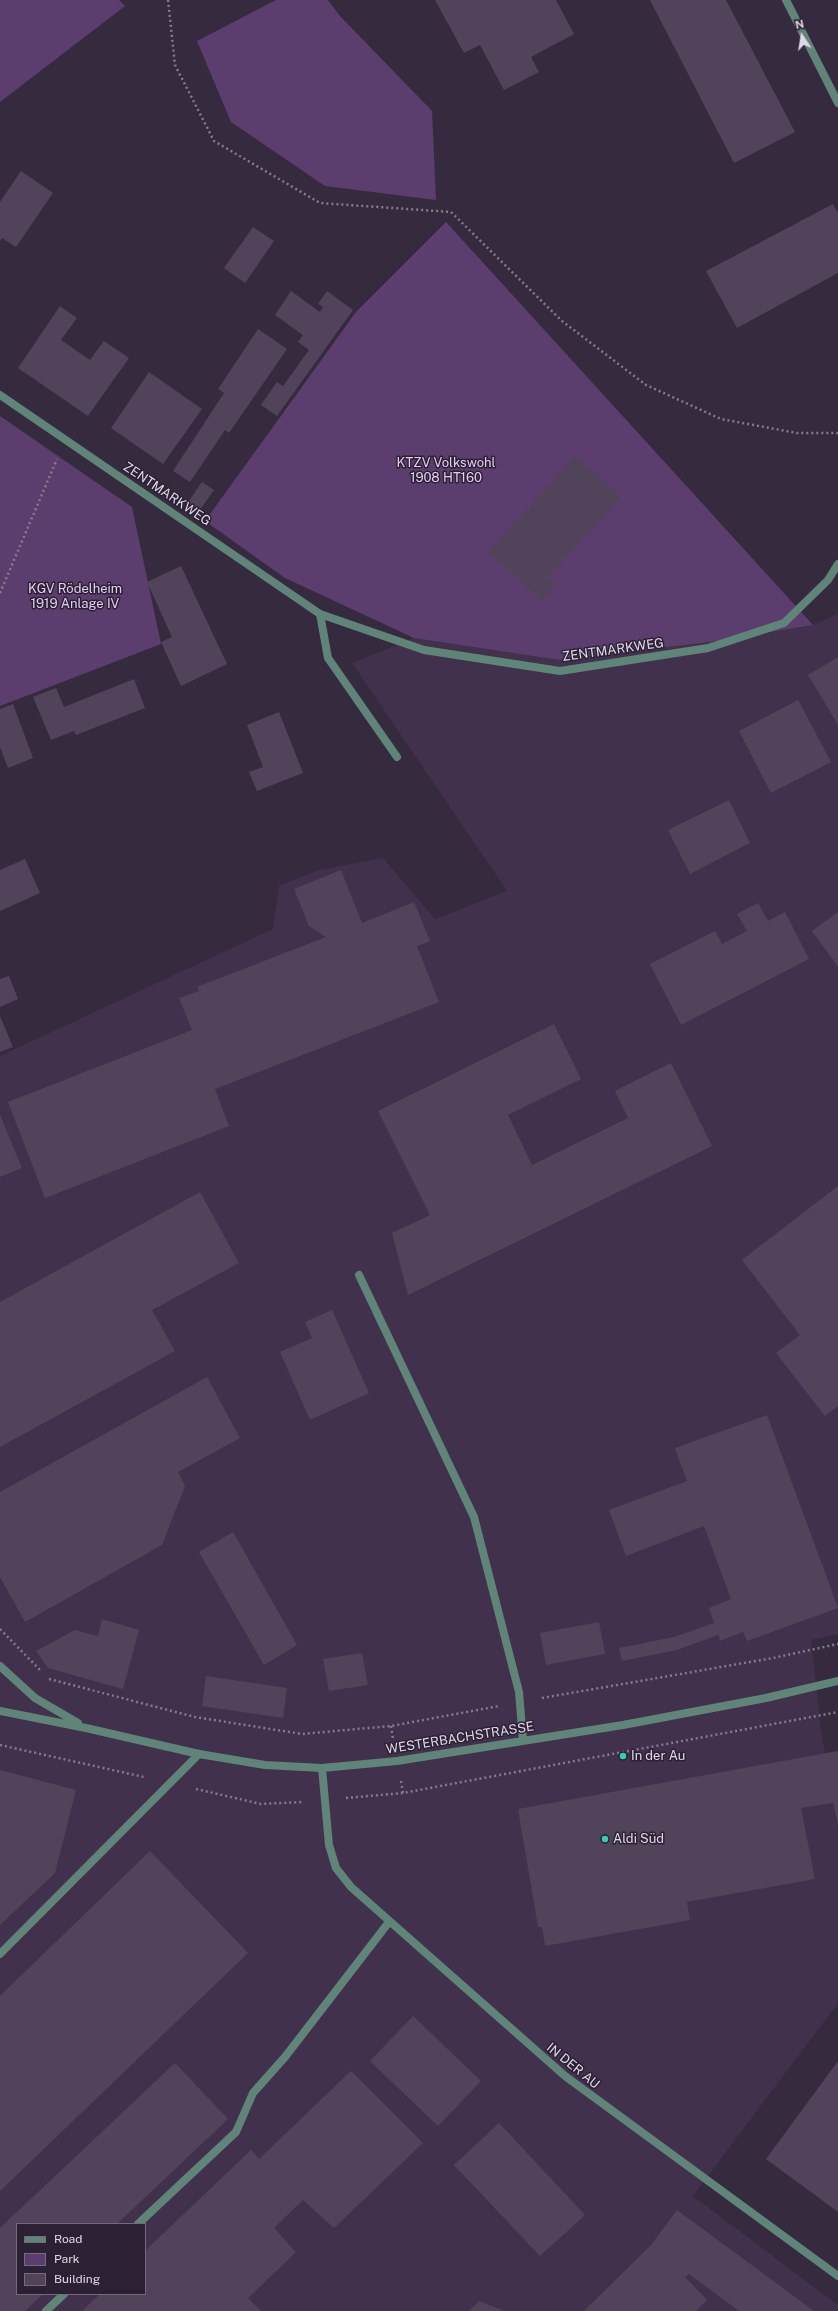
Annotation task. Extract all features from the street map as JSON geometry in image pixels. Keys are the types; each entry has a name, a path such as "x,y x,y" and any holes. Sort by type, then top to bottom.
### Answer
{"street":[{"path":"786,0 838,103"},
{"name":"ZENTMARKWEG","path":"0,395 320,614 424,650 560,671 708,648 784,623 828,580 838,564"},
{"path":"320,614 328,658 397,757"},
{"path":"359,1275 474,1517 519,1692 523,1740"},
{"name":"WESTERBACHSTRASSE","path":"0,1666 35,1698 86,1728"},
{"name":"WESTERBACHSTRASSE","path":"0,1711 86,1728 199,1754 264,1765 322,1768 397,1761 623,1725 766,1698 838,1681"},
{"path":"0,1954 199,1754"},
{"name":"IN DER AU","path":"322,1768 326,1830 329,1845 336,1868 351,1887 565,2076 838,2276"},
{"path":"139,2223 236,2132 253,2093 285,2057 389,1922"},
{"path":"46,2311 63,2295"}],"path":[{"path":"168,0 175,65 214,141 320,203 450,212 562,321 646,385 721,419 797,433 838,433"},
{"path":"0,593 66,440"},
{"path":"0,1629 48,1679 195,1717 302,1734 391,1726 773,1658 838,1644"}],"shaded area":[{"path":"838,614 838,1634 811,1640 821,1730 838,1831 838,2003 693,2196 838,2305 838,2311 0,2311 0,1056 273,929 279,886 319,870 383,858 435,919 507,891 352,663 414,638 559,660 710,642 813,625"}],"green space":[{"path":"0,0 119,0 125,6 0,102"},
{"path":"276,0 328,0 340,16 432,111 436,200 325,186 231,122 197,41"},
{"name":"KTZV Volkswohl 1908 HT160","path":"446,222 813,625 710,642 559,660 414,638 285,578 205,521 356,312"},
{"name":"KGV Rödelheim 1919 Anlage IV","path":"0,416 132,507 161,644 0,706"}],"building":[{"path":"435,0 556,0 574,34 531,57 539,72 504,90 480,45 464,53"},
{"path":"650,0 726,0 795,132 734,163"},
{"path":"21,171 53,193 16,247 2,238 0,241 0,202"},
{"path":"833,204 838,213 838,273 737,328 706,271"},
{"path":"253,227 274,241 245,283 224,268"},
{"path":"291,291 320,312 323,307 318,304 327,291 353,310 277,416 261,405 277,382 283,386 309,350 298,342 303,335 275,315"},
{"path":"60,306 77,318 61,340 90,360 104,341 129,358 88,416 18,368"},
{"path":"258,329 287,349 229,433 225,430 190,482 173,471 224,393 218,389"},
{"path":"149,372 202,409 163,464 111,428"},
{"path":"575,456 621,497 549,577 558,584 542,601 488,552"},
{"path":"202,482 214,490 198,513 186,505"},
{"path":"181,566 227,664 181,686 161,642 172,637 147,582"},
{"path":"838,657 838,725 808,675"},
{"path":"134,679 145,708 76,735 74,731 51,740 33,697 56,688 64,707"},
{"path":"798,700 831,762 771,793 739,731"},
{"path":"13,704 33,758 8,768 0,747 0,709"},
{"path":"279,712 303,773 257,791 249,772 263,767 247,725"},
{"path":"729,800 750,843 690,874 668,830"},
{"path":"25,859 40,893 0,911 0,870"},
{"path":"341,870 362,923 414,902 430,941 417,946 439,1002 215,1089 229,1126 45,1198 8,1102 192,1030 179,998 199,991 197,987 326,937 309,926 294,889"},
{"path":"758,903 768,921 785,912 809,959 681,1025 650,964 715,931 722,944 747,931 737,914"},
{"path":"838,912 838,967 812,931"},
{"path":"9,976 18,999 0,1007 0,979"},
{"path":"0,1016 13,1047 0,1052"},
{"path":"554,1024 581,1079 508,1115 532,1165 628,1118 615,1091 671,1063 712,1146 408,1295 392,1233 430,1215 378,1111"},
{"path":"0,1115 22,1168 0,1177"},
{"path":"838,1186 838,1406 825,1416 776,1353 800,1335 742,1260"},
{"path":"200,1192 239,1263 152,1310 175,1351 0,1447 0,1302"},
{"path":"332,1310 369,1393 310,1420 280,1352 312,1338 305,1322"},
{"path":"207,1377 240,1438 178,1472 185,1486 162,1545 25,1622 0,1577 0,1492"},
{"path":"767,1415 838,1608 747,1641 743,1632 720,1641 718,1635 677,1650 622,1661 619,1648 674,1637 714,1623 709,1608 731,1599 704,1526 626,1556 609,1510 687,1481 675,1448"},
{"path":"233,1532 297,1645 264,1665 199,1552"},
{"path":"102,1619 139,1630 123,1689 48,1668 36,1651 75,1630 98,1636"},
{"path":"599,1622 605,1654 546,1665 540,1633"},
{"path":"362,1653 368,1685 329,1691 323,1659"},
{"path":"206,1676 287,1688 283,1718 202,1706"},
{"path":"838,1751 838,1826 833,1803 801,1808 815,1879 687,1902 690,1920 545,1946 542,1927 538,1927 518,1809"},
{"path":"0,1770 76,1790 55,1873 0,1925"},
{"path":"150,1851 248,1953 0,2191 0,1996"},
{"path":"413,2016 481,2081 438,2126 370,2061"},
{"path":"838,2061 838,2212 766,2159"},
{"path":"175,2063 228,2119 118,2223 16,2223 16,2295 42,2295 25,2311 0,2311 0,2228"},
{"path":"351,2071 423,2143 334,2228 303,2200 274,2228 296,2252 248,2298 261,2311 82,2311 99,2295 146,2295 146,2250 251,2150 259,2159"},
{"path":"499,2123 585,2215 540,2256 454,2165"},
{"path":"677,2210 814,2311 739,2311 689,2274 685,2277 707,2300 696,2311 584,2311 651,2245"},
{"path":"479,2301 504,2311 469,2311"}],"place":[{"name":"In der Au","path":"623,1756"},
{"name":"Aldi Süd","path":"605,1839"}]}
